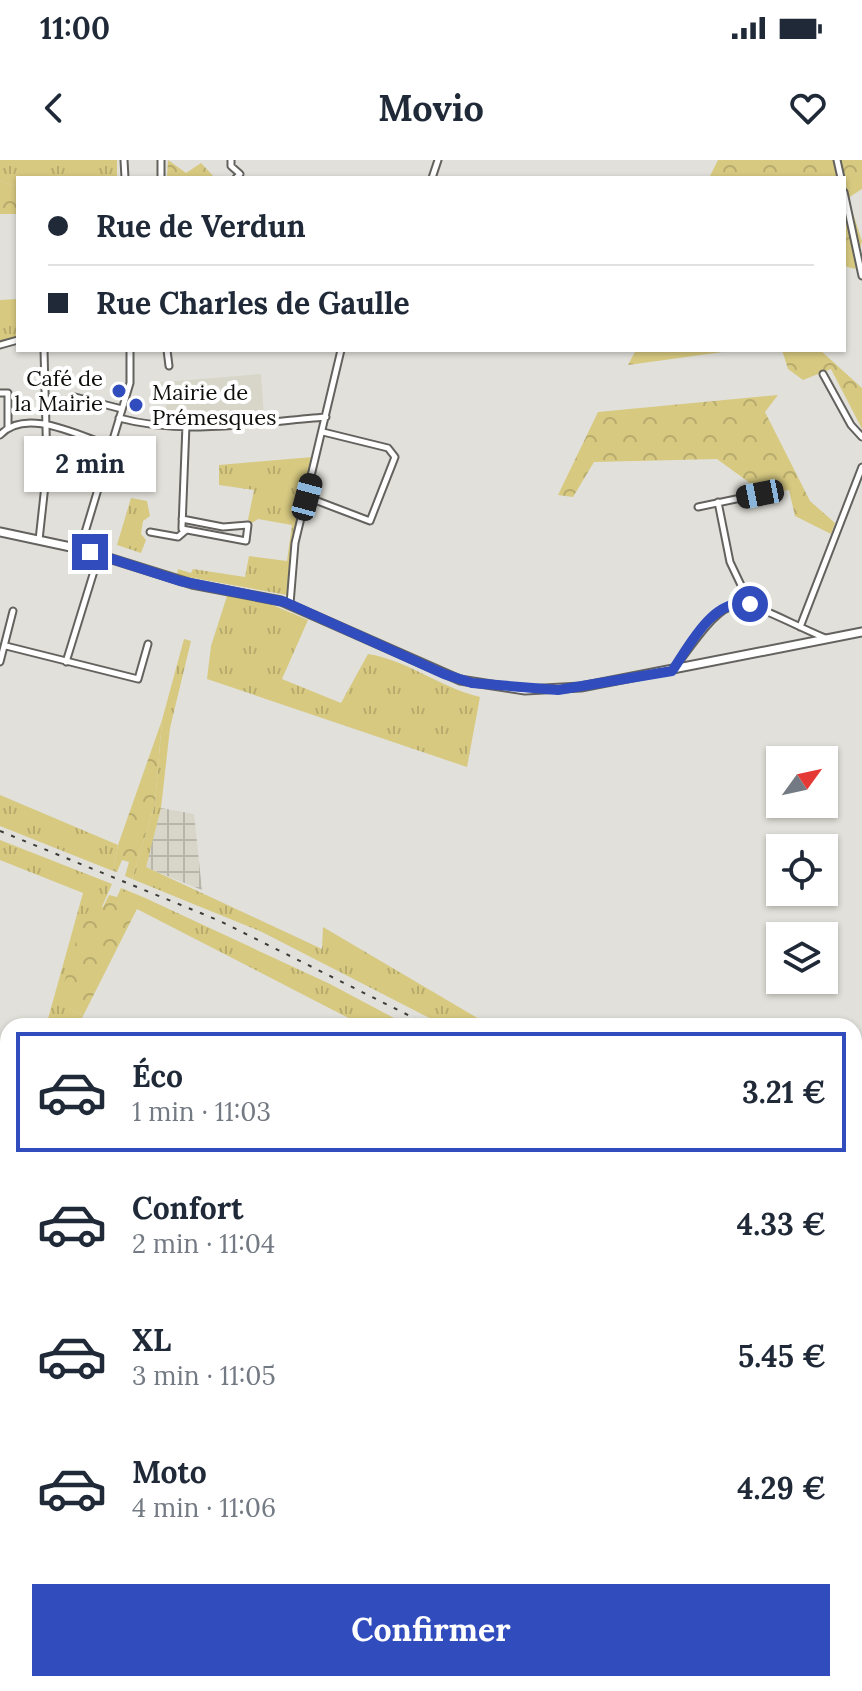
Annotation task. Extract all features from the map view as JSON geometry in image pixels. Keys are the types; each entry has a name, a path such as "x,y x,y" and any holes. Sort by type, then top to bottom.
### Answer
{"street":[{"path":"231,160 231,166 240,174 238,176"},
{"path":"846,201 862,276"},
{"path":"39,540 47,467 44,352"},
{"path":"80,549 131,379 130,352"},
{"path":"167,352 169,366"},
{"path":"290,604 294,553 341,352"},
{"path":"823,374 851,425 862,437"},
{"path":"0,393 8,393 8,427"},
{"path":"75,397 122,409"},
{"path":"119,418 148,425 186,425 326,417"},
{"path":"0,435 17,423 46,425 111,446"},
{"path":"185,531 182,519 186,425"},
{"path":"307,497 370,521 395,457 388,448 323,432"},
{"path":"47,467 100,486"},
{"path":"800,627 862,467"},
{"path":"698,507 760,494"},
{"path":"718,502 728,556 750,604"},
{"path":"150,532 178,537 185,531 246,541 248,525 223,527 182,519"},
{"path":"0,532 80,549 180,581 290,604 444,674 472,683 558,690 672,671 862,632"},
{"path":"66,662 99,555"},
{"path":"672,671 718,611 736,603 750,604 828,639"},
{"path":"0,662 13,611"},
{"path":"6,646 138,679 148,644"}],"shaded area":[{"path":"261,374 264,418 166,422 166,399 153,399 152,383"},
{"path":"161,808 194,814 202,890 145,867"}],"green space":[{"path":"0,160 117,160 117,176 16,176 16,186 0,181"},
{"path":"168,160 186,173 201,163 213,176 167,176"},
{"path":"718,160 862,160 862,189 848,198 862,241 855,269 846,267 846,176 710,176"},
{"path":"0,181 16,186 16,214 0,214"},
{"path":"16,299 16,338 0,342 0,300"},
{"path":"635,352 722,352 628,365"},
{"path":"783,352 822,352 862,388 862,429 831,369 803,380 788,369"},
{"path":"778,395 765,412 810,501 835,523 831,534 795,516 789,490 765,494 717,459 594,462 573,497 558,495 598,412"},
{"path":"313,457 295,525 287,595 177,575 178,569 191,573 193,569 245,577 249,556 287,561 292,525 258,519 252,523 248,520 254,490 219,485 219,465"},
{"path":"131,498 147,501 150,516 143,521 141,534 146,540 141,553 117,545"},
{"path":"227,596 270,604 308,620 282,679 341,703 368,654 396,662 480,697 467,767 207,679 211,646"},
{"path":"184,639 191,641 170,728 161,808 146,867 322,949 323,927 477,1018 429,1018 262,932 132,879 155,804 162,720"},
{"path":"162,720 155,804 132,879 125,876 129,862 122,860 117,872 113,871 118,845"},
{"path":"0,795 118,845 113,871 0,826"},
{"path":"0,840 112,884 60,1002 82,1018 48,1018 83,893 0,860"},
{"path":"121,888 143,897 83,1016 59,1002 81,923 91,906 103,907 109,895 117,897"},
{"path":"143,897 330,984 394,1018 348,1018 135,908"}],"railway":[{"path":"0,831 220,921 414,1018"}],"place":[{"name":"Café de la Mairie","path":"119,391"},
{"name":"Mairie de Prémesques","path":"136,405"}],"route":[{"path":"90,552 180,581 281,601 450,677 525,690 566,689 672,671 718,611 736,603 750,604"}]}
